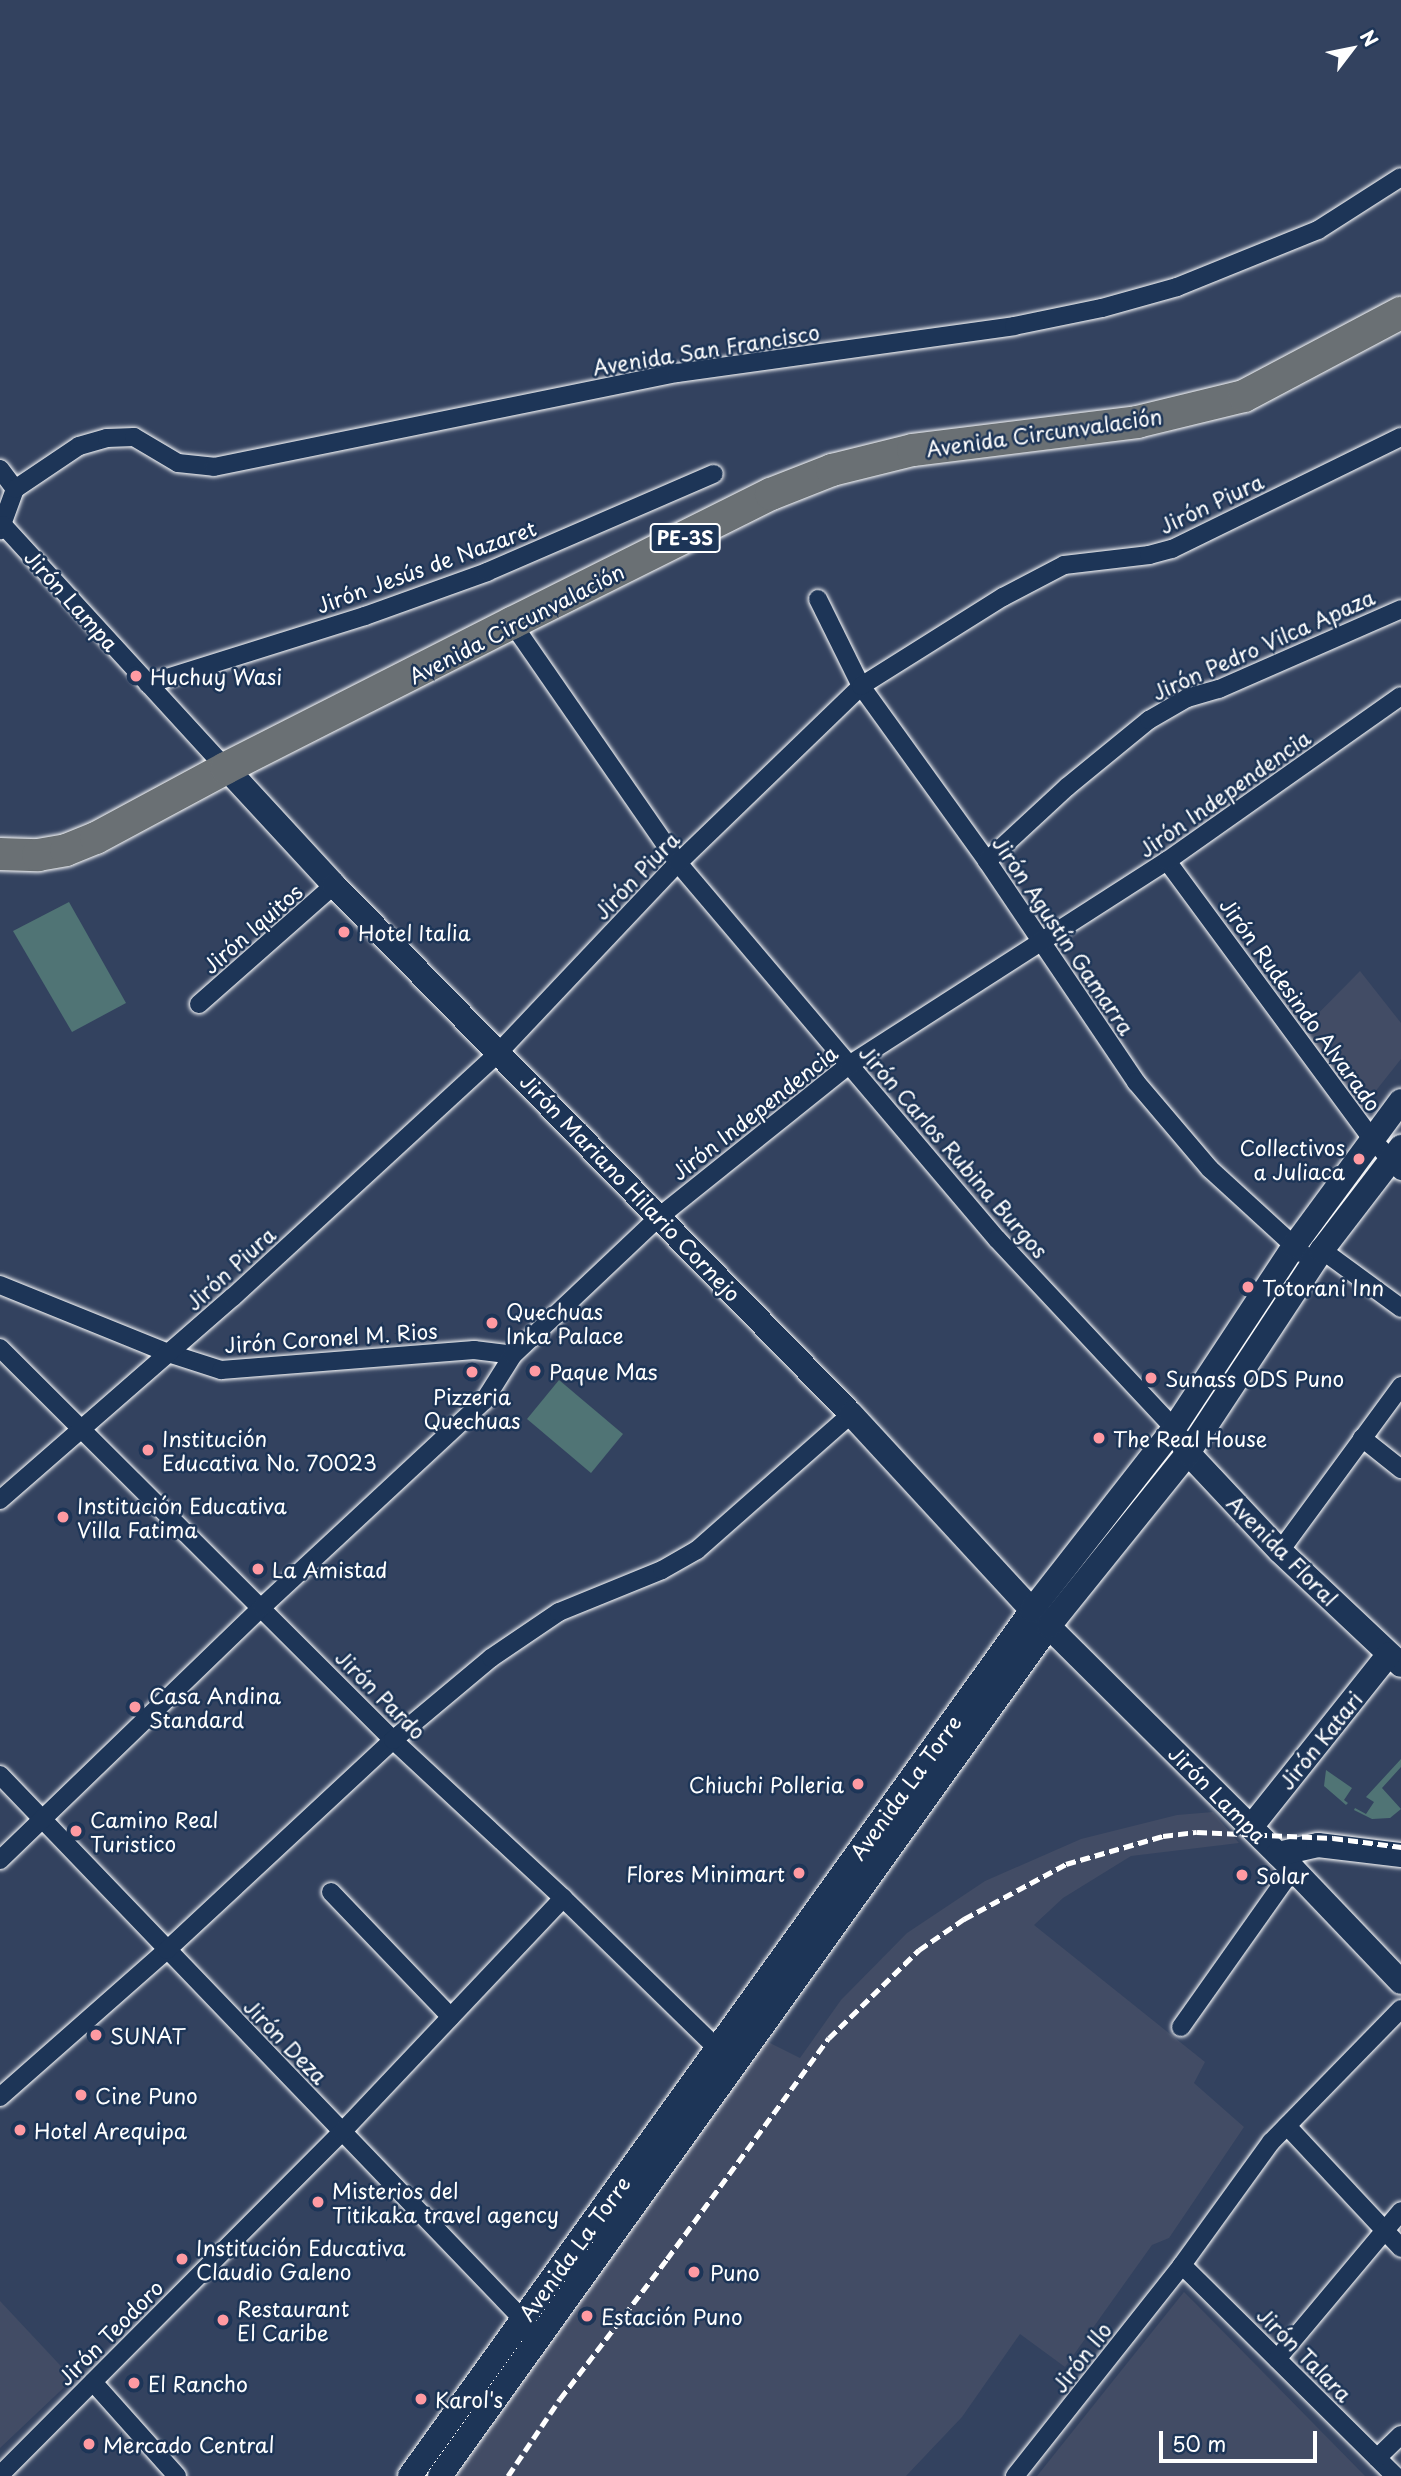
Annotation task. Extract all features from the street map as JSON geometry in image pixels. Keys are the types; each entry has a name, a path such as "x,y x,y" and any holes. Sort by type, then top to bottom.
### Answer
{"highway":[{"name":"Avenida Circunvalación","path":"0,854 38,855 66,850 96,838 226,768 512,623 771,494 832,470 913,450 1138,422 1244,396 1401,313"}],"main road":[{"name":"Jirón Mariano Hilario Cornejo","path":"226,768 334,885 850,1414 1041,1618"},
{"name":"Avenida La Torre","path":"440,2476 736,2066 1041,1618 1174,1428 1294,1247 1371,1138 1401,1101"},
{"name":"Avenida La Torre","path":"410,2476 718,2049 1041,1618 1188,1453 1318,1257 1398,1159"},
{"name":"Avenida Floral","path":"1174,1428 1188,1453 1280,1551 1395,1659"},
{"name":"Jirón Lampa","path":"1041,1618 1285,1861 1401,1982"},
{"name":"Jirón Katari","path":"1251,1827 1395,1659"},
{"path":"1285,1861 1318,1845 1401,1855"}],"street":[{"name":"Avenida San Francisco","path":"15,489 79,446 107,438 134,437 178,463 214,467 677,373 1014,326 1102,308 1177,287 1280,243 1318,230 1401,177"},
{"name":"Jirón Piura","path":"0,1500 168,1353 499,1052 678,863 861,686 1039,577 1064,565 1149,555 1172,549 1401,437"},
{"path":"0,469 15,489 2,527"},
{"name":"Jirón Jesús de Nazaret","path":"148,684 365,616 487,572 714,474"},
{"name":"Jirón Lampa","path":"2,527 226,768"},
{"name":"Jirón Agustín Gamarra","path":"818,599 861,686 987,861 1136,1082 1161,1113 1210,1169 1294,1247 1318,1257 1401,1308"},
{"name":"Jirón Pedro Vilca Apaza","path":"987,861 1067,787 1149,720 1187,698 1219,689 1401,608"},
{"name":"Jirón Carlos Rubina Burgos","path":"512,623 678,863 997,1239 1174,1428"},
{"name":"Jirón Independencia","path":"0,1860 262,1607 484,1401 513,1355 659,1217 849,1065 1167,861 1401,696"},
{"name":"Jirón Rudesindo Alvarado","path":"1167,861 1371,1138 1398,1159"},
{"name":"Jirón Iquitos","path":"199,1004 334,885"},
{"name":"Jirón Coronel M. Rios","path":"0,1285 168,1353 221,1370 474,1350 513,1355"},
{"name":"Jirón Pardo","path":"0,1348 393,1740 563,1898 736,2066"},
{"path":"1280,1551 1401,1385"},
{"path":"0,2096 167,1950 393,1740 491,1658 559,1612 662,1570 697,1550 850,1414"},
{"path":"1362,1438 1401,1469"},
{"name":"Jirón Deza","path":"0,1775 540,2337"},
{"path":"1181,2026 1285,1861"},
{"path":"331,1892 451,2017"},
{"name":"Jirón Teodoro","path":"0,2475 342,2132 563,1898"},
{"name":"Jirón Ilo","path":"1015,2476 1182,2265 1271,2142 1401,2009"},
{"path":"1287,2126 1401,2248"},
{"path":"1277,2359 1401,2211"},
{"name":"Jirón Talara","path":"1182,2265 1395,2476"},
{"path":"93,2382 177,2476"},
{"path":"1377,2458 1401,2435"}],"shaded area":[{"path":"1360,971 1401,1023 1401,1059 1359,1112 1300,1032"},
{"path":"1213,1812 1239,1843 1131,1856 1063,1898 1034,1925 1205,2062 1194,2083 1244,2127 1169,2238 1152,2245 1065,2367 1020,2334 962,2417 906,2476 445,2476 762,2039 800,2058 841,2000 907,1933 985,1881 1081,1839 1177,1815"},
{"path":"1184,2292 1197,2305 1365,2476 1037,2476"},
{"path":"0,2301 73,2379 0,2448"}],"green space":[{"path":"69,902 126,1003 72,1032 13,931"},
{"path":"559,1380 623,1434 591,1473 527,1419"},
{"path":"1401,1759 1401,1767 1382,1788 1401,1809 1390,1818 1372,1819 1354,1810 1355,1808 1366,1814 1374,1802 1366,1797"},
{"path":"1326,1770 1352,1788 1344,1800 1348,1803 1346,1805 1324,1786"}],"railway":[{"path":"508,2476 560,2399 667,2259 829,2038 919,1950 964,1919 1066,1864 1163,1836 1197,1832 1333,1838 1401,1847"}],"place":[{"name":"Huchuy Wasi","path":"136,676"},
{"name":"Hotel Italia","path":"344,932"},
{"name":"Collectivos a Juliaca","path":"1359,1159"},
{"name":"Totorani Inn","path":"1248,1287"},
{"name":"Quechuas Inka Palace","path":"492,1323"},
{"name":"Paque Mas","path":"535,1371"},
{"name":"Pizzeria Quechuas","path":"472,1372"},
{"name":"Sunass ODS Puno","path":"1151,1378"},
{"name":"The Real House","path":"1099,1438"},
{"name":"Institución Educativa No. 70023","path":"148,1450"},
{"name":"Institución Educativa Villa Fatima","path":"63,1517"},
{"name":"La Amistad","path":"258,1569"},
{"name":"Casa Andina Standard","path":"135,1707"},
{"name":"Chiuchi Polleria","path":"858,1784"},
{"name":"Camino Real Turistico","path":"76,1831"},
{"name":"Flores Minimart","path":"799,1873"},
{"name":"Solar","path":"1242,1875"},
{"name":"SUNAT","path":"96,2035"},
{"name":"Cine Puno","path":"81,2095"},
{"name":"Hotel Arequipa","path":"20,2130"},
{"name":"Misterios del Titikaka travel agency","path":"318,2202"},
{"name":"Institución Educativa Claudio Galeno","path":"182,2259"},
{"name":"Puno","path":"694,2272"},
{"name":"Estación Puno","path":"587,2316"},
{"name":"Restaurant El Caribe","path":"223,2320"},
{"name":"El Rancho","path":"134,2383"},
{"name":"Karol's","path":"421,2399"},
{"name":"Mercado Central","path":"89,2444"}]}
